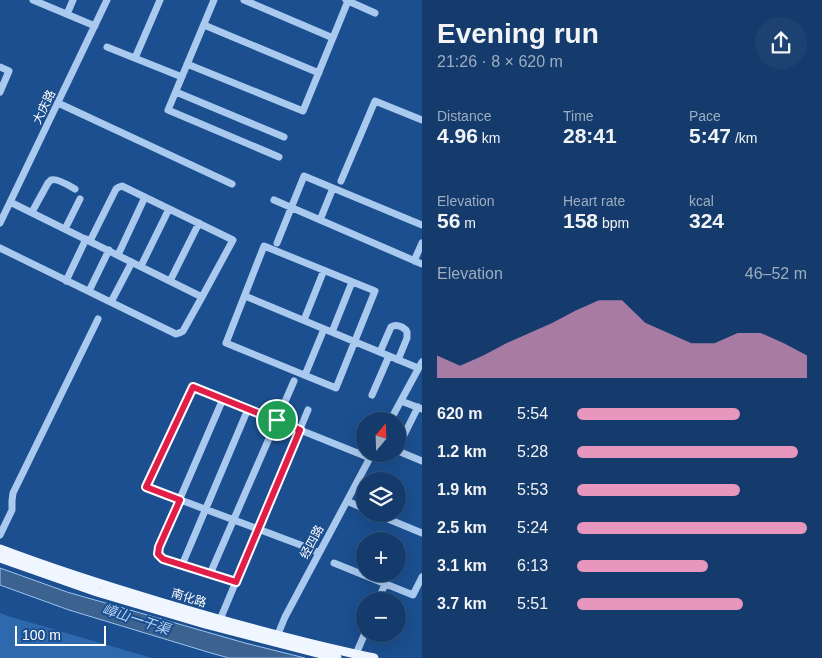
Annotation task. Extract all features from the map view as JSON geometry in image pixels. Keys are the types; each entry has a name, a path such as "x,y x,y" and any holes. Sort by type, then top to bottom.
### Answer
{"main road":[{"name":"南化路","path":"0,549 44,566 218,623"},
{"name":"南化路","path":"0,558 97,592 276,638 374,658"},
{"name":"南化路","path":"276,638 337,658"}],"street":[{"path":"34,0 95,26"},
{"path":"67,14 73,0"},
{"name":"大庆路","path":"0,224 107,0"},
{"path":"135,58 160,0"},
{"path":"214,0 168,110 279,157"},
{"path":"244,0 333,38"},
{"path":"188,64 303,111 347,1 375,13"},
{"path":"204,25 319,73"},
{"path":"107,47 182,77"},
{"path":"0,67 9,71 0,92"},
{"path":"176,92 284,137"},
{"path":"341,181 375,101 422,120"},
{"path":"58,103 232,184"},
{"path":"277,243 304,176 422,225"},
{"path":"32,212 50,180 54,179 75,189"},
{"path":"0,248 66,281 176,334 183,330 233,240 122,186 116,189 66,281"},
{"path":"320,220 333,188"},
{"path":"118,255 145,197"},
{"path":"65,229 80,199"},
{"path":"274,200 422,264"},
{"path":"10,202 202,297"},
{"path":"141,266 169,209"},
{"path":"170,281 199,223"},
{"path":"414,261 422,243"},
{"path":"264,246 352,282 375,292 336,388 226,342 264,246"},
{"path":"89,292 109,250"},
{"path":"112,302 132,262"},
{"path":"304,320 324,270"},
{"path":"332,332 352,282"},
{"path":"245,296 398,360 420,365 395,412"},
{"path":"0,535 12,510 13,493 98,319"},
{"path":"380,352 391,327 400,326 406,330 407,335 398,360"},
{"path":"305,375 324,329"},
{"path":"372,395 388,356"},
{"path":"210,574 294,381"},
{"path":"319,553 146,487 193,387 356,450"},
{"path":"224,399 159,547 158,554 163,559 236,582"},
{"path":"401,400 420,408 406,433"},
{"path":"182,565 248,409"},
{"path":"218,623 308,410"},
{"path":"406,454 422,461"},
{"name":"经四路","path":"276,638 285,617 369,462"},
{"path":"347,501 356,505"},
{"path":"394,522 422,534"},
{"path":"334,563 413,595 422,577"},
{"path":"382,592 385,584"},
{"path":"356,654 361,642"}],"shaded area":[{"path":"0,613 8,616 152,658 0,658"}],"water":[{"name":"嶂山一干渠","path":"0,568 67,592 245,643 305,658 229,658 211,653 69,610 0,585"}],"route":[{"path":"193,387 277,420 300,430 236,582 160,557 158,554 159,547 180,500 146,487 193,387"}]}
